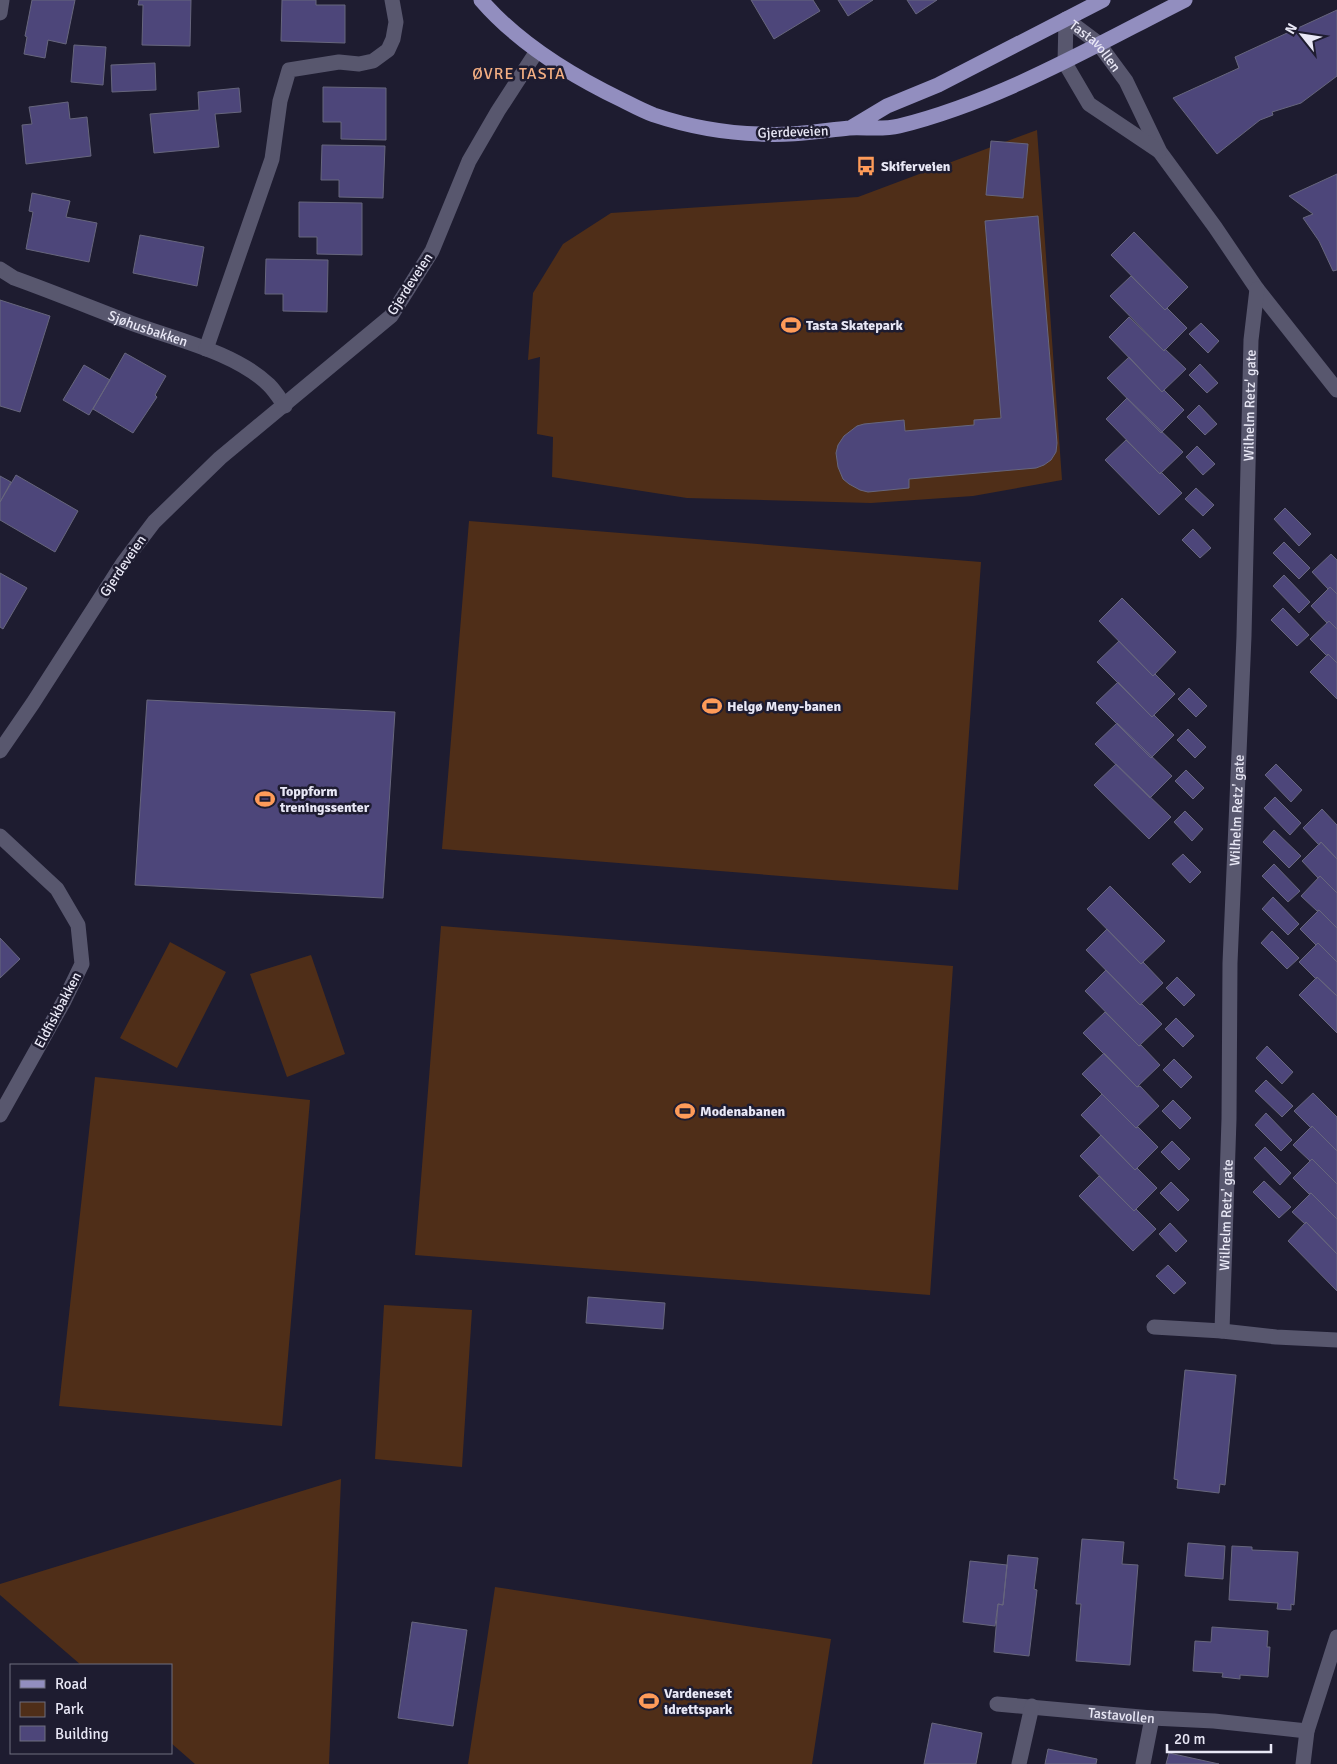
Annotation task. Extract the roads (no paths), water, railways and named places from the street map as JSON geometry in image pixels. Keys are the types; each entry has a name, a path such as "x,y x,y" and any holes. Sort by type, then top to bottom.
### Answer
{"main road":[{"path":"481,0 491,12 538,51"},
{"name":"Gjerdeveien","path":"850,128 887,106 938,85 1103,0"},
{"name":"Gjerdeveien","path":"538,51 593,86 652,114 715,130 760,134 798,134 850,128 896,127 929,118 1000,91 1065,63 1098,43 1184,0"}],"street":[{"path":"0,13 2,0"},
{"path":"206,348 272,159 280,101 289,70 339,62 359,64 373,61 388,50 394,39 396,22 392,0"},
{"name":"Tastavollen","path":"1066,19 1098,43 1126,81 1160,152 1215,227 1257,289 1337,390"},
{"name":"Tastavollen","path":"1066,19 1065,63 1089,104 1160,152"},
{"name":"Gjerdeveien","path":"0,751 123,563 154,522 220,458 392,316 432,251 470,161 498,111 538,51"},
{"name":"Sjøhusbakken","path":"0,269 14,278 114,317 168,337 206,348 248,369 269,385 285,406"},
{"name":"Wilhelm Retz' gate","path":"1222,1331 1229,1119 1230,963 1244,636 1251,340 1257,289"},
{"name":"Eldfiskbakken","path":"0,836 57,888 78,925 82,964 64,1001 0,1115"},
{"path":"1154,1327 1337,1340"},
{"path":"1303,1764 1307,1731 1337,1637"},
{"name":"Tastavollen","path":"997,1704 1152,1718 1214,1721 1307,1731"},
{"path":"1019,1764 1032,1706"},
{"path":"1143,1764 1152,1718"}],"place":[{"name":"Skiferveien","path":"866,166"},
{"name":"Tasta Skatepark","path":"791,325"},
{"name":"Helgø Meny-banen","path":"712,706"},
{"name":"Toppform treningssenter","path":"265,799"},
{"name":"Modenabanen","path":"685,1111"},
{"name":"Vardeneset idrettspark","path":"649,1701"}],"district":[{"name":"ØVRE TASTA","path":"519,74"}]}
